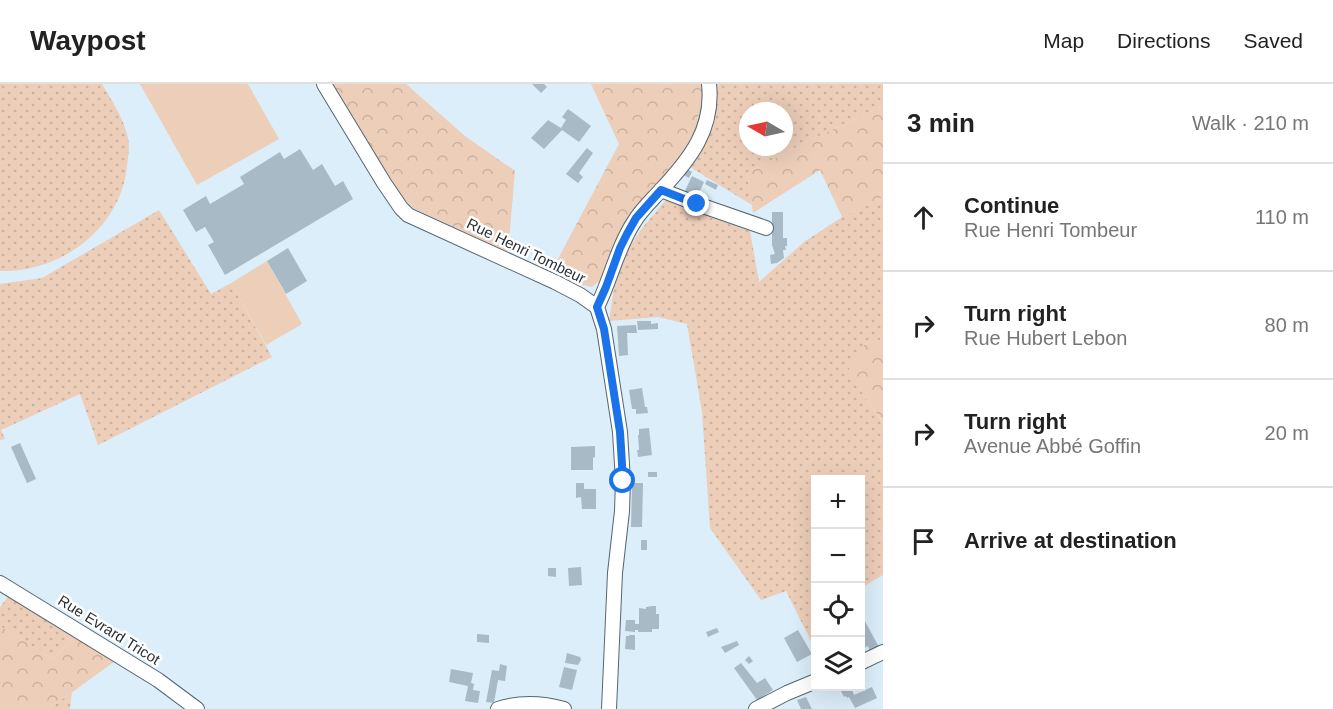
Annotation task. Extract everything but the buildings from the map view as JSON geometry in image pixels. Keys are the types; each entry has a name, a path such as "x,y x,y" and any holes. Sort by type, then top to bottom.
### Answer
{"street":[{"name":"Rue Henri Tombeur","path":"324,84 384,183 408,215 555,282 597,307"},
{"path":"609,709 615,573 623,481 620,432 604,329 597,307 620,248 636,218 686,162 698,143 709,115 709,84"},
{"path":"661,190 766,228"},
{"name":"Rue Evrard Tricot","path":"0,583 158,680 198,709"},
{"path":"865,661 883,652"},
{"path":"756,709 811,683"},
{"path":"498,709 521,704 564,709"}],"green space":[{"path":"0,84 102,84 121,117 129,145 122,188 113,209 100,227 65,255 23,270 0,271"},
{"path":"140,84 248,84 279,139 197,185"},
{"path":"330,84 406,84 465,136 515,171 508,252 413,208 393,188"},
{"path":"591,84 703,84 705,99 701,124 684,160 649,192 626,220 606,263 603,278 592,287 578,284 551,272 619,144"},
{"path":"716,84 883,84 883,106 793,149 793,102 739,102 739,156 779,156 747,173 752,205 690,167 711,128"},
{"path":"883,106 883,197 842,217 820,170 753,213 747,173 779,156 793,156 793,149"},
{"path":"883,197 883,339 865,344 848,372 883,423 883,575 865,586 865,475 811,475 811,641 786,591 761,600 710,528 702,412 687,324 658,317 609,321 614,288 623,256 666,200 750,231 759,282 804,242 842,217"},
{"path":"159,210 211,294 231,283 272,357 98,445 80,394 1,430 5,439 0,440 0,284 42,278"},
{"path":"267,261 302,324 266,345 231,283"},
{"path":"883,339 883,422 847,372 865,344"},
{"path":"11,593 78,633 53,659 0,626 0,607"},
{"path":"0,626 53,659 78,633 118,659 49,709 0,709"},
{"path":"72,692 70,709 49,709"}],"route":[{"path":"623,481 620,432 604,329 597,307 627,234 636,218 661,190 697,204"}]}
